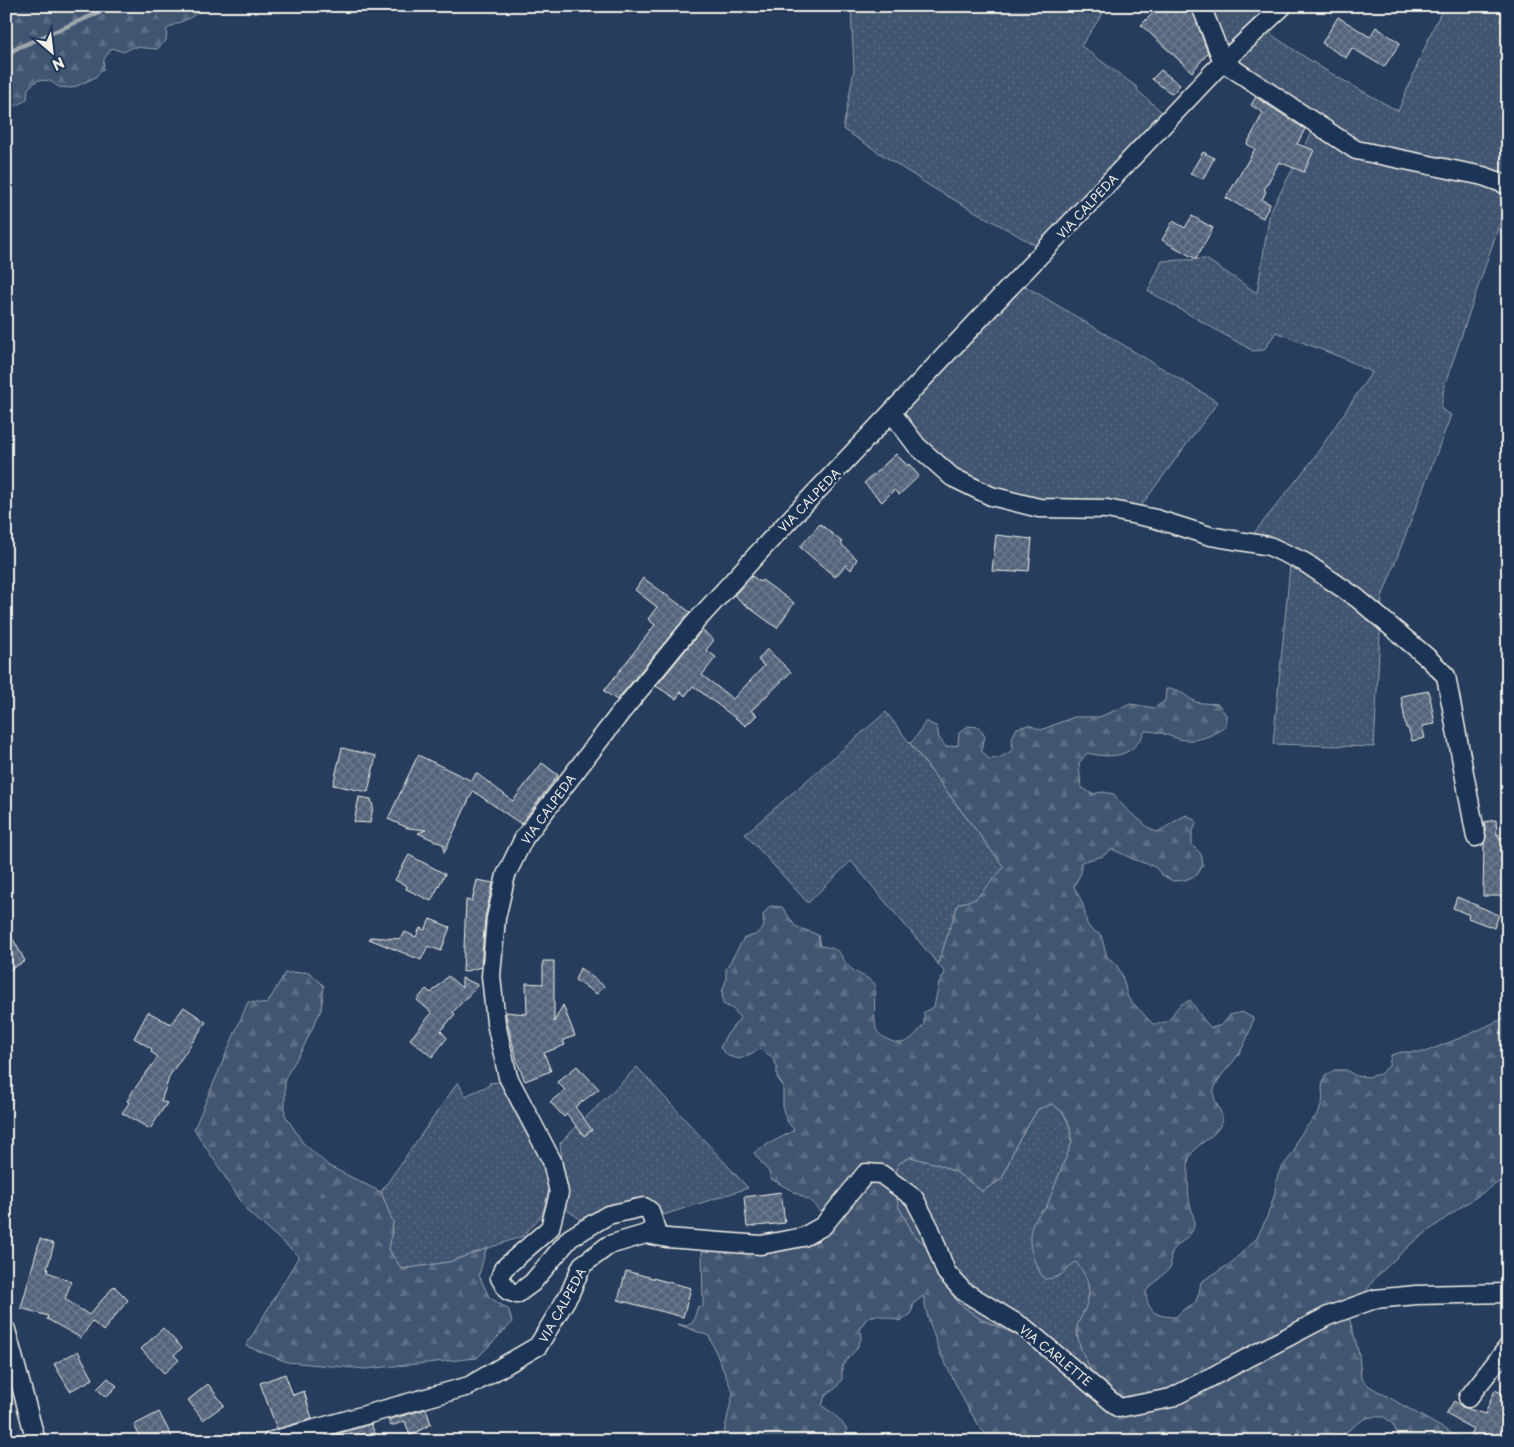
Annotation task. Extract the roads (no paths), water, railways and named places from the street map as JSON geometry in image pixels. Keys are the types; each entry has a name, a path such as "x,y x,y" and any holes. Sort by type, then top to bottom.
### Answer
{"street":[{"path":"1201,6 1223,62 1356,150 1483,176 1508,185"},
{"name":"VIA CALPEDA","path":"272,1441 469,1386 538,1346 570,1293 582,1265 609,1245 646,1234 655,1227 650,1211 644,1207 608,1215 570,1238 532,1284 517,1294 508,1291 500,1278 503,1270 550,1228 559,1193 552,1161 508,1077 496,1023 491,976 496,918 506,875 524,838 622,711 690,628 762,549 1223,62 1283,6"},
{"path":"892,413 916,446 952,477 991,496 1039,508 1107,509 1156,519 1210,536 1269,546 1304,562 1357,598 1428,658 1446,676 1476,837"},
{"name":"VIA CARLETTE","path":"646,1234 760,1245 803,1237 823,1226 866,1173 881,1174 914,1198 930,1229 946,1272 963,1291 1026,1329 1119,1408 1171,1398 1328,1316 1375,1299 1416,1295 1508,1293"},
{"path":"6,1330 8,1347 36,1441"},
{"path":"1468,1398 1508,1348"}],"waterway":[{"path":"6,55 17,48 114,6"}]}
